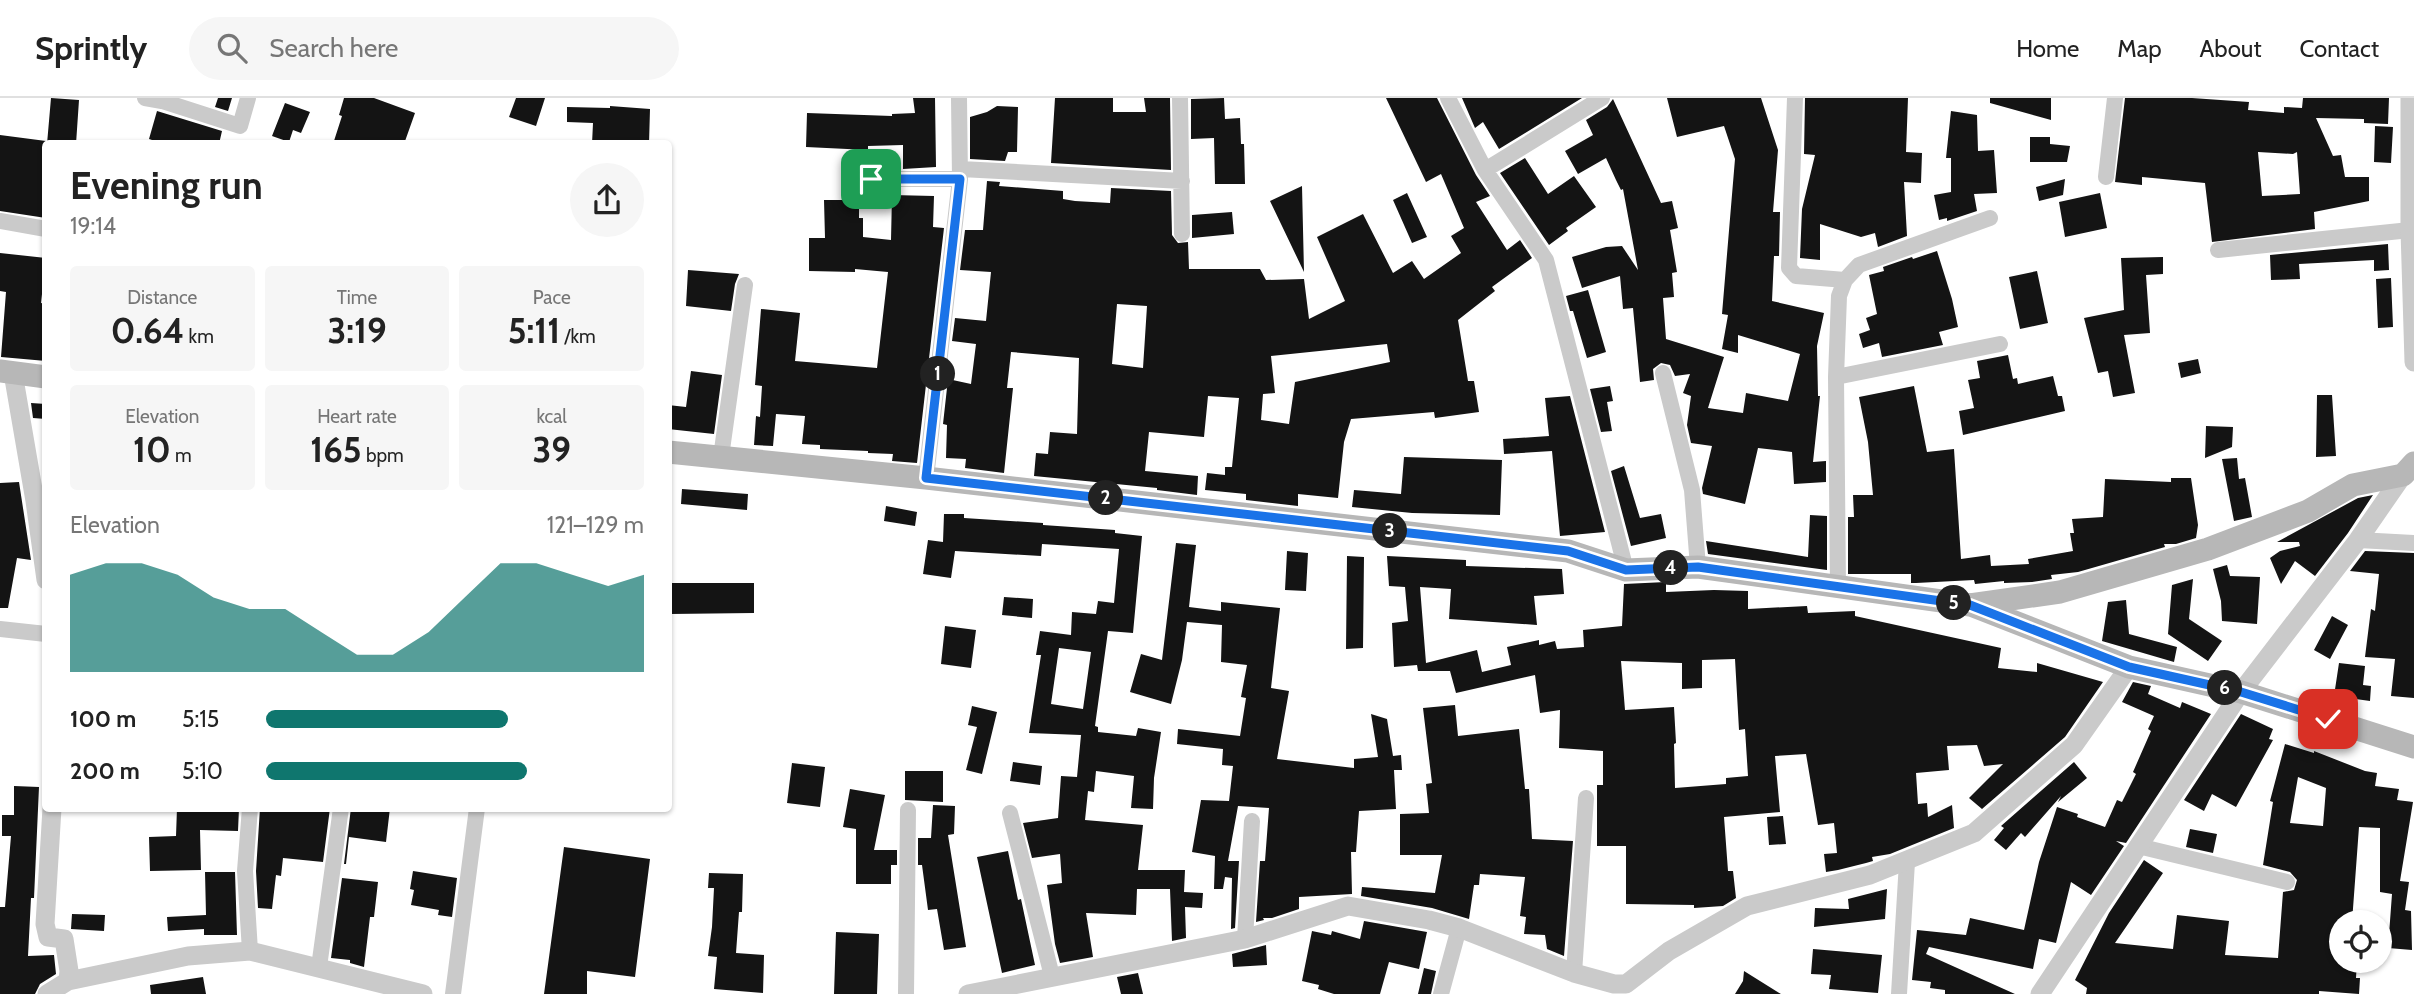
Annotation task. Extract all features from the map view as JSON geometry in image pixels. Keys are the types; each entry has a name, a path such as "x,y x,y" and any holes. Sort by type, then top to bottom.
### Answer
{"main road":[{"path":"6,372 42,376"},
{"path":"672,452 926,478 1568,551 1626,570 1698,567 1970,605 2129,667 2241,692 2414,747"},
{"path":"1970,605 2060,592 2194,553 2308,511 2353,485 2409,469"}],"street":[{"path":"145,98 240,126 248,98"},
{"path":"926,478 960,174 959,98"},
{"path":"1180,98 1182,234"},
{"path":"1448,98 1485,170 1546,260 1626,570"},
{"path":"1485,170 1602,98"},
{"path":"1794,98 1789,268 1796,276 1845,280"},
{"path":"2106,177 2115,98"},
{"path":"2410,98 2414,362"},
{"path":"871,179 960,174 1182,181"},
{"path":"1838,587 1836,377 1839,296 1845,280 1859,265 1990,218"},
{"path":"0,221 42,228"},
{"path":"2218,250 2410,230"},
{"path":"721,457 745,285"},
{"path":"1836,377 2000,344"},
{"path":"6,372 35,501 42,551"},
{"path":"1664,373 1692,490 1698,567"},
{"path":"2040,994 2241,692 2409,469"},
{"path":"2358,540 2414,543"},
{"path":"0,629 42,634"},
{"path":"968,994 1245,939 1348,906 1459,928 1574,973 1624,989 1669,951 1747,906 1870,876 1974,833 2074,745 2129,667"},
{"path":"1574,973 1586,798"},
{"path":"906,994 908,810"},
{"path":"52,812 45,924 48,937 64,939 68,981"},
{"path":"250,812 245,871 250,951"},
{"path":"319,967 340,812"},
{"path":"453,994 476,812"},
{"path":"1010,813 1052,976"},
{"path":"1245,939 1252,821"},
{"path":"2138,846 2287,882"},
{"path":"1899,994 1907,862"},
{"path":"1441,994 1459,928"},
{"path":"47,994 68,981 188,956 250,951 423,994"}],"building":[{"path":"51,98 79,100 76,140 47,140"},
{"path":"218,98 232,98 228,111 215,107"},
{"path":"344,98 374,98 415,113 405,140 334,140 342,116 339,115"},
{"path":"516,98 545,98 536,126 509,117"},
{"path":"913,98 935,98 936,167 903,169 903,145 868,146 868,150 806,147 807,113 892,116 915,113"},
{"path":"1055,98 1113,98 1113,112 1146,112 1144,98 1170,98 1171,170 1051,163"},
{"path":"1224,98 1225,119 1240,118 1245,184 1215,184 1214,138 1191,139 1191,99"},
{"path":"1386,98 1437,98 1476,175 1490,196 1476,202 1507,250 1520,240 1532,258 1492,287 1495,291 1458,320 1468,381 1474,381 1479,412 1435,418 1434,412 1351,419 1344,442 1338,498 1298,494 1298,506 1246,500 1246,494 1205,490 1207,473 1225,475 1225,467 1232,467 1239,398 1208,396 1204,437 1149,432 1145,471 1198,476 1197,495 1157,488 1034,476 1036,453 1048,454 1050,432 1077,434 1079,358 1011,352 1007,388 1013,388 1004,473 965,468 966,459 946,458 947,425 943,424 948,379 971,384 976,344 952,341 955,318 986,321 991,272 960,270 965,230 983,230 987,181 1000,182 999,186 1063,191 1063,199 1110,203 1111,188 1171,191 1172,235 1178,243 1188,242 1189,269 1260,269 1266,280 1304,279 1309,319 1345,301 1317,237 1363,214 1393,273 1412,261 1424,279 1461,253 1451,236 1464,228 1441,174 1426,182","holes":["1117,304 1147,306 1143,368 1112,364","1387,344 1390,362 1295,382 1289,424 1261,420 1263,394 1275,393 1271,356"]},
{"path":"1462,98 1582,98 1499,149 1483,122 1475,128"},
{"path":"1667,98 1761,98 1778,150 1773,212 1780,212 1779,256 1774,256 1772,301 1824,313 1817,346 1820,396 1813,462 1826,461 1826,482 1794,484 1792,452 1758,448 1745,504 1703,494 1712,446 1691,443 1687,425 1691,396 1683,393 1690,374 1675,376 1670,365 1661,363 1653,369 1654,380 1640,382 1633,308 1623,309 1620,276 1582,288 1572,257 1606,247 1622,246 1638,270 1623,189 1621,190 1606,158 1578,174 1565,151 1593,135 1586,120 1607,107 1613,99 1661,203 1672,201 1678,228 1670,230 1677,272 1672,273 1674,297 1663,298 1666,339 1724,357 1708,408 1743,413 1746,393 1788,401 1800,354 1738,335 1738,353 1722,349 1728,315 1722,314 1735,159 1724,126 1677,137"},
{"path":"1805,98 1908,98 1906,152 1922,153 1921,183 1904,182 1907,236 1878,247 1875,233 1861,237 1820,224 1820,260 1800,258 1802,209 1815,155 1804,154"},
{"path":"1990,98 2051,98 2051,120 1990,103"},
{"path":"2125,98 2192,98 2249,102 2248,110 2284,113 2284,107 2302,108 2303,98 2389,98 2388,124 2364,123 2364,119 2316,118 2333,156 2341,155 2345,177 2369,177 2369,201 2314,212 2315,229 2212,242 2205,183 2142,177 2142,185 2115,182","holes":["2258,152 2297,152 2300,194 2262,196"]},
{"path":"285,103 310,112 301,133 293,130 290,140 272,136"},
{"path":"997,106 1018,107 1017,152 1008,152 1005,161 970,159 970,117"},
{"path":"567,107 650,109 649,140 592,140 593,123 567,122"},
{"path":"157,111 222,131 220,140 149,139"},
{"path":"1951,111 1977,115 1978,151 1994,150 1997,193 1974,194 1977,211 1947,221 1947,218 1939,220 1934,195 1951,192 1951,158 1946,158"},
{"path":"2375,126 2393,127 2391,163 2374,162"},
{"path":"0,135 42,140 42,217 0,211"},
{"path":"2030,137 2050,137 2050,144 2070,146 2067,162 2030,162"},
{"path":"1525,158 1548,194 1574,176 1596,207 1566,228 1568,231 1549,245 1500,173"},
{"path":"2065,179 2063,195 2039,201 2036,187"},
{"path":"1302,186 1304,272 1270,201"},
{"path":"1407,193 1427,237 1412,243 1393,200"},
{"path":"2100,193 2107,228 2065,237 2059,202"},
{"path":"892,195 934,196 933,227 944,228 917,463 892,461 893,454 820,449 820,445 802,444 805,416 776,414 773,446 754,445 756,416 760,417 762,386 755,385 761,309 800,313 795,361 877,368 888,272 855,269 855,272 809,271 809,238 825,238 824,200 859,200 863,237 891,240"},
{"path":"1232,212 1234,234 1192,238 1192,215"},
{"path":"2388,244 2389,270 2374,271 2374,260 2299,264 2300,279 2271,280 2270,255"},
{"path":"1937,251 1958,327 1939,332 1943,345 1882,357 1879,343 1863,348 1859,334 1870,330 1866,318 1877,314 1869,275 1884,271 1883,267"},
{"path":"0,253 42,258 42,361 1,357 6,292 0,291"},
{"path":"2163,257 2163,274 2146,275 2150,333 2124,335 2135,393 2113,397 2108,371 2098,373 2084,318 2124,310 2121,258"},
{"path":"688,270 739,274 731,311 686,306"},
{"path":"2037,271 2048,323 2020,329 2009,277"},
{"path":"2391,278 2393,327 2378,328 2376,279"},
{"path":"1588,290 1606,352 1587,358 1566,296"},
{"path":"2008,355 2013,379 2017,378 2018,384 2053,376 2065,411 1963,435 1959,411 1974,408 1968,380 1980,378 1977,361"},
{"path":"2198,359 2201,373 2181,378 2178,363"},
{"path":"691,371 722,375 714,434 672,429 672,405 686,407"},
{"path":"1610,386 1613,401 1607,402 1612,431 1601,432 1590,389"},
{"path":"1914,386 1927,452 1954,449 1961,559 1990,555 1991,566 2029,564 2028,559 2073,551 2070,533 2074,533 2072,519 2103,517 2105,479 2171,482 2171,478 2191,478 2198,525 2196,538 2176,544 2164,544 2165,547 2078,572 2051,575 2052,579 2032,582 1975,584 1974,580 1911,583 1911,574 1848,574 1848,517 1854,517 1853,495 1873,495 1868,442 1859,397"},
{"path":"2317,395 2332,395 2336,456 2316,457"},
{"path":"1570,396 1605,532 1560,536 1552,451 1504,454 1503,439 1549,436 1545,398"},
{"path":"31,403 42,404 42,419 33,418"},
{"path":"2206,426 2233,427 2232,447 2205,458"},
{"path":"1404,457 1502,460 1500,515 1412,513 1352,507 1354,490 1401,494"},
{"path":"2237,458 2239,479 2245,478 2252,517 2234,521 2222,459"},
{"path":"1624,466 1640,518 1661,514 1666,538 1631,546 1611,471"},
{"path":"19,482 31,560 17,558 8,608 0,608 0,483"},
{"path":"682,489 748,494 747,510 681,504"},
{"path":"2373,495 2315,576 2295,561 2281,584 2270,558 2280,551 2300,546 2299,542 2277,542 2358,498"},
{"path":"886,506 917,512 915,526 884,521"},
{"path":"944,514 964,514 964,518 1115,530 1115,533 1142,536 1133,633 1108,631 1095,726 1098,727 1098,732 1136,736 1138,728 1161,732 1154,778 1153,809 1131,808 1134,776 1096,771 1094,792 1088,791 1085,820 1143,825 1138,870 1185,870 1184,892 1203,893 1202,908 1185,907 1186,938 1172,941 1170,889 1137,889 1136,915 1086,913 1093,957 1060,963 1047,885 1062,883 1060,854 1032,858 1023,823 1058,818 1061,776 1077,777 1081,735 1029,733 1041,655 1036,655 1040,631 1071,635 1072,612 1096,614 1098,601 1114,603 1119,549 1042,544 1041,556 955,551 951,578 923,574 928,540 943,542","holes":["1059,648 1091,652 1083,709 1051,704"]},
{"path":"1810,515 1827,516 1827,570 1708,554 1706,541 1808,557"},
{"path":"1176,543 1196,545 1189,607 1221,611 1221,602 1280,608 1271,688 1289,691 1277,759 1354,768 1354,759 1378,757 1371,714 1387,719 1393,756 1401,755 1402,770 1394,770 1396,809 1359,811 1356,852 1351,852 1352,894 1299,897 1299,909 1256,922 1260,861 1265,861 1269,808 1238,806 1228,861 1239,861 1235,928 1231,929 1232,878 1225,877 1223,889 1214,889 1215,856 1192,852 1201,800 1229,801 1233,766 1222,765 1223,749 1177,744 1178,729 1240,736 1246,698 1241,697 1247,665 1221,662 1222,625 1187,622 1182,660 1171,704 1130,692 1141,654 1162,660"},
{"path":"1287,551 1308,553 1306,591 1285,590"},
{"path":"2365,551 2414,553 2414,698 2391,696 2395,659 2365,657 2371,609 2375,611 2379,574 2350,571"},
{"path":"1347,556 1364,557 1363,648 1346,649"},
{"path":"1387,556 1466,560 1466,566 1562,569 1564,594 1534,596 1537,625 1449,619 1451,589 1420,587 1426,663 1477,650 1482,672 1511,665 1507,647 1539,640 1539,645 1555,641 1557,649 1584,647 1583,630 1622,626 1624,584 1666,582 1666,592 1748,591 1748,609 1807,606 1808,613 1855,611 1855,616 2001,648 1998,668 2037,672 2037,663 2103,682 2065,737 1982,809 1969,798 2003,764 1984,766 1977,745 1947,746 1949,770 1916,773 1918,804 1927,803 1928,817 1952,805 1954,828 1890,854 1872,857 1873,861 1838,870 1826,872 1824,854 1837,853 1834,823 1818,825 1806,754 1775,756 1780,812 1724,817 1728,871 1733,871 1736,898 1723,906 1694,908 1694,905 1626,904 1626,846 1597,846 1597,785 1603,785 1603,751 1559,748 1560,710 1540,713 1535,675 1456,693 1450,671 1418,671 1417,665 1394,667 1392,623 1408,621 1405,587 1389,586","holes":["1735,659 1739,730 1745,729 1748,776 1726,778 1726,784 1675,788 1674,707 1625,710 1621,661 1682,663 1682,689 1702,688 1702,660"]},
{"path":"2227,565 2230,576 2260,577 2257,624 2222,621 2221,601 2213,569"},
{"path":"2193,579 2189,619 2222,641 2208,661 2168,634 2172,585"},
{"path":"672,583 754,583 754,613 672,614"},
{"path":"1004,597 1033,599 1032,618 1002,615"},
{"path":"2126,600 2129,634 2177,647 2174,662 2102,641 2108,602"},
{"path":"2332,616 2348,625 2330,659 2314,650"},
{"path":"945,626 976,630 971,668 941,664"},
{"path":"2339,663 2365,666 2363,685 2371,686 2370,701 2334,696"},
{"path":"2133,682 2151,686 2148,694 2180,708 2182,702 2211,714 2126,843 2116,841 2124,846 2091,895 2071,882 2056,943 2039,939 2033,969 1929,947 1926,954 2015,994 1945,994 1945,990 1930,988 1931,982 1912,980 1917,930 1966,935 1970,918 2024,930 2039,862 2057,807 2105,827 2117,800 2122,802 2136,774 2133,772 2151,731 2148,729 2154,716 2122,702"},
{"path":"1455,705 1458,736 1519,729 1525,789 1529,789 1532,839 1573,841 1564,956 1547,949 1545,935 1524,934 1526,917 1520,916 1525,877 1480,874 1479,885 1474,885 1469,919 1432,908 1361,896 1362,887 1435,893 1442,855 1400,855 1400,814 1429,813 1426,784 1432,783 1423,708"},
{"path":"972,706 997,712 982,774 966,770 977,727 968,725"},
{"path":"2241,714 2273,729 2269,739 2273,740 2236,807 2212,794 2204,811 2184,800"},
{"path":"2285,744 2377,773 2375,786 2399,789 2397,800 2413,802 2400,881 2409,882 2405,910 2411,911 2412,950 2392,948 2392,894 2380,892 2380,828 2359,827 2353,910 2329,910 2329,973 2356,973 2356,978 2360,978 2359,994 2319,991 2319,994 2086,994 2087,988 2075,980 2109,913 2144,860 2163,873 2115,943 2173,949 2177,915 2229,921 2225,955 2278,958 2283,892 2294,890 2297,880 2290,872 2263,865 2273,802 2270,801","holes":["2298,777 2326,788 2323,826 2290,823"]},
{"path":"1013,762 1042,766 1040,785 1010,781"},
{"path":"2074,762 2087,778 2058,802 2061,796 2025,837 2021,833 2006,850 1994,840 2004,828 2001,826"},
{"path":"792,763 825,767 820,807 787,803"},
{"path":"905,771 943,771 943,802 905,800"},
{"path":"14,786 39,787 34,898 31,898 28,956 54,955 56,974 40,984 35,994 0,994 0,907 5,907 11,836 2,836 2,815 14,815"},
{"path":"850,789 885,795 874,850 897,850 897,865 891,865 891,884 856,884 856,829 843,827"},
{"path":"933,805 955,806 954,834 948,835 966,947 944,950 937,909 928,910 922,865 918,865 918,838 931,838"},
{"path":"177,812 239,812 238,831 200,830 201,870 150,871 149,837 176,836"},
{"path":"260,812 329,812 323,862 283,858 281,876 276,875 272,909 258,908 256,871"},
{"path":"350,812 390,812 386,842 349,837 344,864"},
{"path":"1783,816 1786,844 1769,845 1767,817"},
{"path":"2190,829 2217,834 2213,853 2186,847"},
{"path":"564,847 650,859 635,977 587,971 587,994 544,994"},
{"path":"1008,851 1035,965 1002,973 977,857"},
{"path":"413,871 457,878 452,917 438,915 439,910 411,905 414,890 410,889"},
{"path":"205,872 235,872 237,935 204,935 204,929 168,931 167,917 206,915"},
{"path":"709,873 743,874 742,912 739,912 736,953 764,955 763,993 714,989 717,957 708,956 714,888 708,888"},
{"path":"342,878 378,882 374,917 370,917 364,967 350,963 350,960 331,958"},
{"path":"1887,889 1885,919 1814,927 1815,908 1849,909 1848,899"},
{"path":"72,914 105,915 104,931 71,929"},
{"path":"1364,921 1427,932 1419,969 1389,962 1380,994 1334,994 1318,989 1319,985 1302,981 1312,931 1331,935 1332,931 1360,939"},
{"path":"836,932 879,934 877,994 834,994"},
{"path":"1266,945 1267,965 1233,967 1232,954"},
{"path":"1813,949 1882,955 1878,993 1829,989 1831,975 1811,974"},
{"path":"1424,968 1436,971 1431,994 1418,994"},
{"path":"1744,971 1781,994 1735,994 1743,981"},
{"path":"1138,973 1143,994 1121,994 1117,977"},
{"path":"203,977 206,994 151,994 150,985"}],"route":[{"path":"871,179 960,179 926,478 1568,551 1626,570 1698,567 1970,605 2129,667 2241,692 2328,719"}]}
